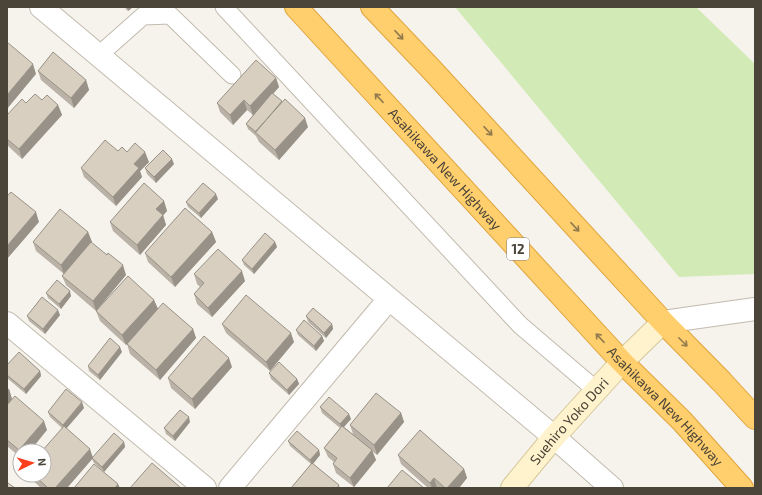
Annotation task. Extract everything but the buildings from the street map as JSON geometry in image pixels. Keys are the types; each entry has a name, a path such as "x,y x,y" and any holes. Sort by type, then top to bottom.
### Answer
{"highway":[{"name":"Asahikawa New Highway","path":"296,7 622,362 682,420 742,488"},
{"path":"372,7 438,76 663,322 755,418"}],"street":[{"path":"41,7 554,437 612,488"},
{"path":"230,488 389,299"},
{"path":"663,322 755,309"},
{"name":"Suehiro Yoko Dori","path":"512,488 554,437 596,390 663,322"},
{"path":"7,323 205,488"}],"lane":[{"path":"224,7 520,325 596,390"},
{"path":"99,55 143,16 170,15 232,74"}],"green space":[{"path":"455,7 696,7 755,64 755,274 679,277"}]}
